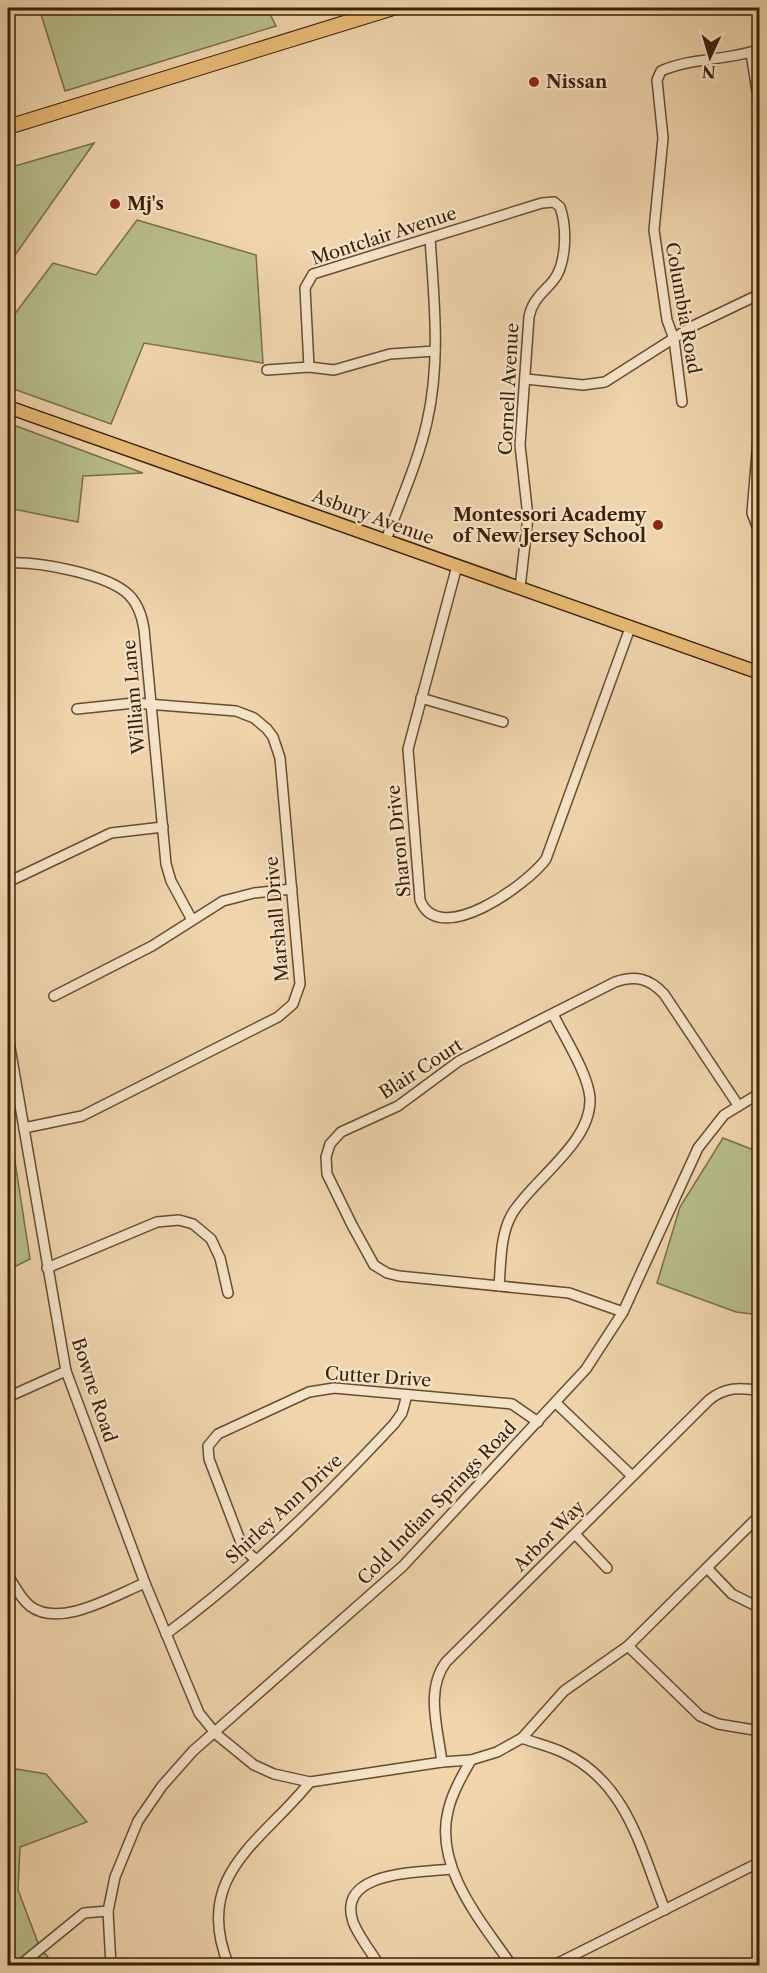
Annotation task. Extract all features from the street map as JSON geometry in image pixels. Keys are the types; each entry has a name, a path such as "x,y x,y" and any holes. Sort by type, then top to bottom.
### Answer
{"highway":[{"path":"8,127 393,8"}],"main road":[{"name":"Asbury Avenue","path":"8,407 759,673"}],"street":[{"name":"Columbia Road","path":"682,402 674,339 667,320 654,230 663,138 658,76 661,70 676,65 755,51"},
{"path":"755,51 759,110"},
{"name":"Montclair Avenue","path":"309,367 305,288 309,278 542,203 556,203"},
{"name":"Cornell Avenue","path":"520,588 528,517 520,445 531,309 538,297 554,280 562,264 562,213 556,203"},
{"path":"386,540 427,424 435,351 436,315 430,238"},
{"path":"526,379 594,385 611,379 709,318 759,294"},
{"path":"267,370 309,367 345,368 390,354 435,351"},
{"path":"759,416 756,512 759,534"},
{"name":"William Lane","path":"8,563 42,566 103,579 129,595 142,619 168,875 192,920"},
{"name":"Sharon Drive","path":"458,566 409,741 407,759 420,900 426,910 435,917 453,919 513,889 530,878 546,859 630,628"},
{"path":"421,698 503,722"},
{"name":"Marshall Drive","path":"24,1128 81,1116 287,1011 296,1000 300,984 280,758 273,737 267,729 254,718 236,711 151,704 77,709"},
{"path":"8,882 111,833 163,827"},
{"path":"54,996 152,946 213,906 235,897 292,889"},
{"name":"Blair Court","path":"623,1312 569,1293 399,1276 380,1270 363,1245 327,1174 326,1157 330,1144 341,1132 398,1106 459,1061 624,979 648,981 664,994 738,1105"},
{"path":"499,1286 503,1239 512,1215 580,1134 589,1110 586,1083 553,1014"},
{"name":"Bowne Road","path":"8,1036 66,1371 145,1583 199,1713 216,1734 245,1759 262,1769 310,1782"},
{"name":"Cold Indian Springs Road","path":"108,1911 122,1857 147,1806 177,1768 403,1566 556,1403 594,1359 623,1312 698,1148 720,1119 759,1093"},
{"path":"47,1268 157,1222 179,1220 192,1224 211,1239 220,1258 228,1293"},
{"path":"8,1396 66,1371"},
{"name":"Cutter Drive","path":"256,1560 243,1548 208,1459 207,1450 213,1439 316,1390 334,1388 512,1404 538,1422"},
{"name":"Arbor Way","path":"442,1762 434,1698 436,1680 442,1667 714,1395 734,1388 759,1391"},
{"name":"Shirley Ann Drive","path":"166,1634 256,1560 334,1487 394,1424 402,1413 407,1395"},
{"path":"556,1403 632,1476"},
{"path":"229,1965 221,1943 219,1923 220,1898 226,1882 238,1858 254,1839 290,1806 310,1782 442,1762 471,1760 497,1752 522,1738 564,1691 628,1647 759,1515"},
{"path":"574,1534 607,1568"},
{"path":"707,1568 732,1594 759,1608"},
{"path":"8,1576 29,1605 40,1611 57,1615 74,1612 145,1583"},
{"path":"628,1647 700,1716 718,1724 759,1731"},
{"path":"522,1738 563,1752 593,1771 615,1792 630,1816 665,1910"},
{"path":"471,1760 448,1809 446,1843 451,1869 483,1924 512,1965"},
{"path":"552,1965 759,1862"},
{"path":"380,1965 352,1919 351,1909 355,1894 364,1884 377,1879 451,1869"},
{"path":"19,1965 84,1913 108,1911 111,1965"}],"green space":[{"path":"39,8 267,8 276,26 65,91"},
{"path":"94,143 8,265 8,168"},
{"path":"137,220 256,255 263,363 144,343 111,424 8,387 8,323 53,263 96,275"},
{"path":"8,423 143,473 83,476 78,522 8,508"},
{"path":"8,1116 30,1259 8,1270"},
{"path":"723,1138 759,1152 759,1315 736,1312 657,1283 680,1207"},
{"path":"10,1768 46,1774 87,1822 20,1847 18,1890 40,1948 48,1957 49,1965 8,1966 8,1785"}],"place":[{"name":"Nissan","path":"534,82"},
{"name":"Mj's","path":"115,204"},
{"name":"Montessori Academy of New Jersey School","path":"658,525"}]}
